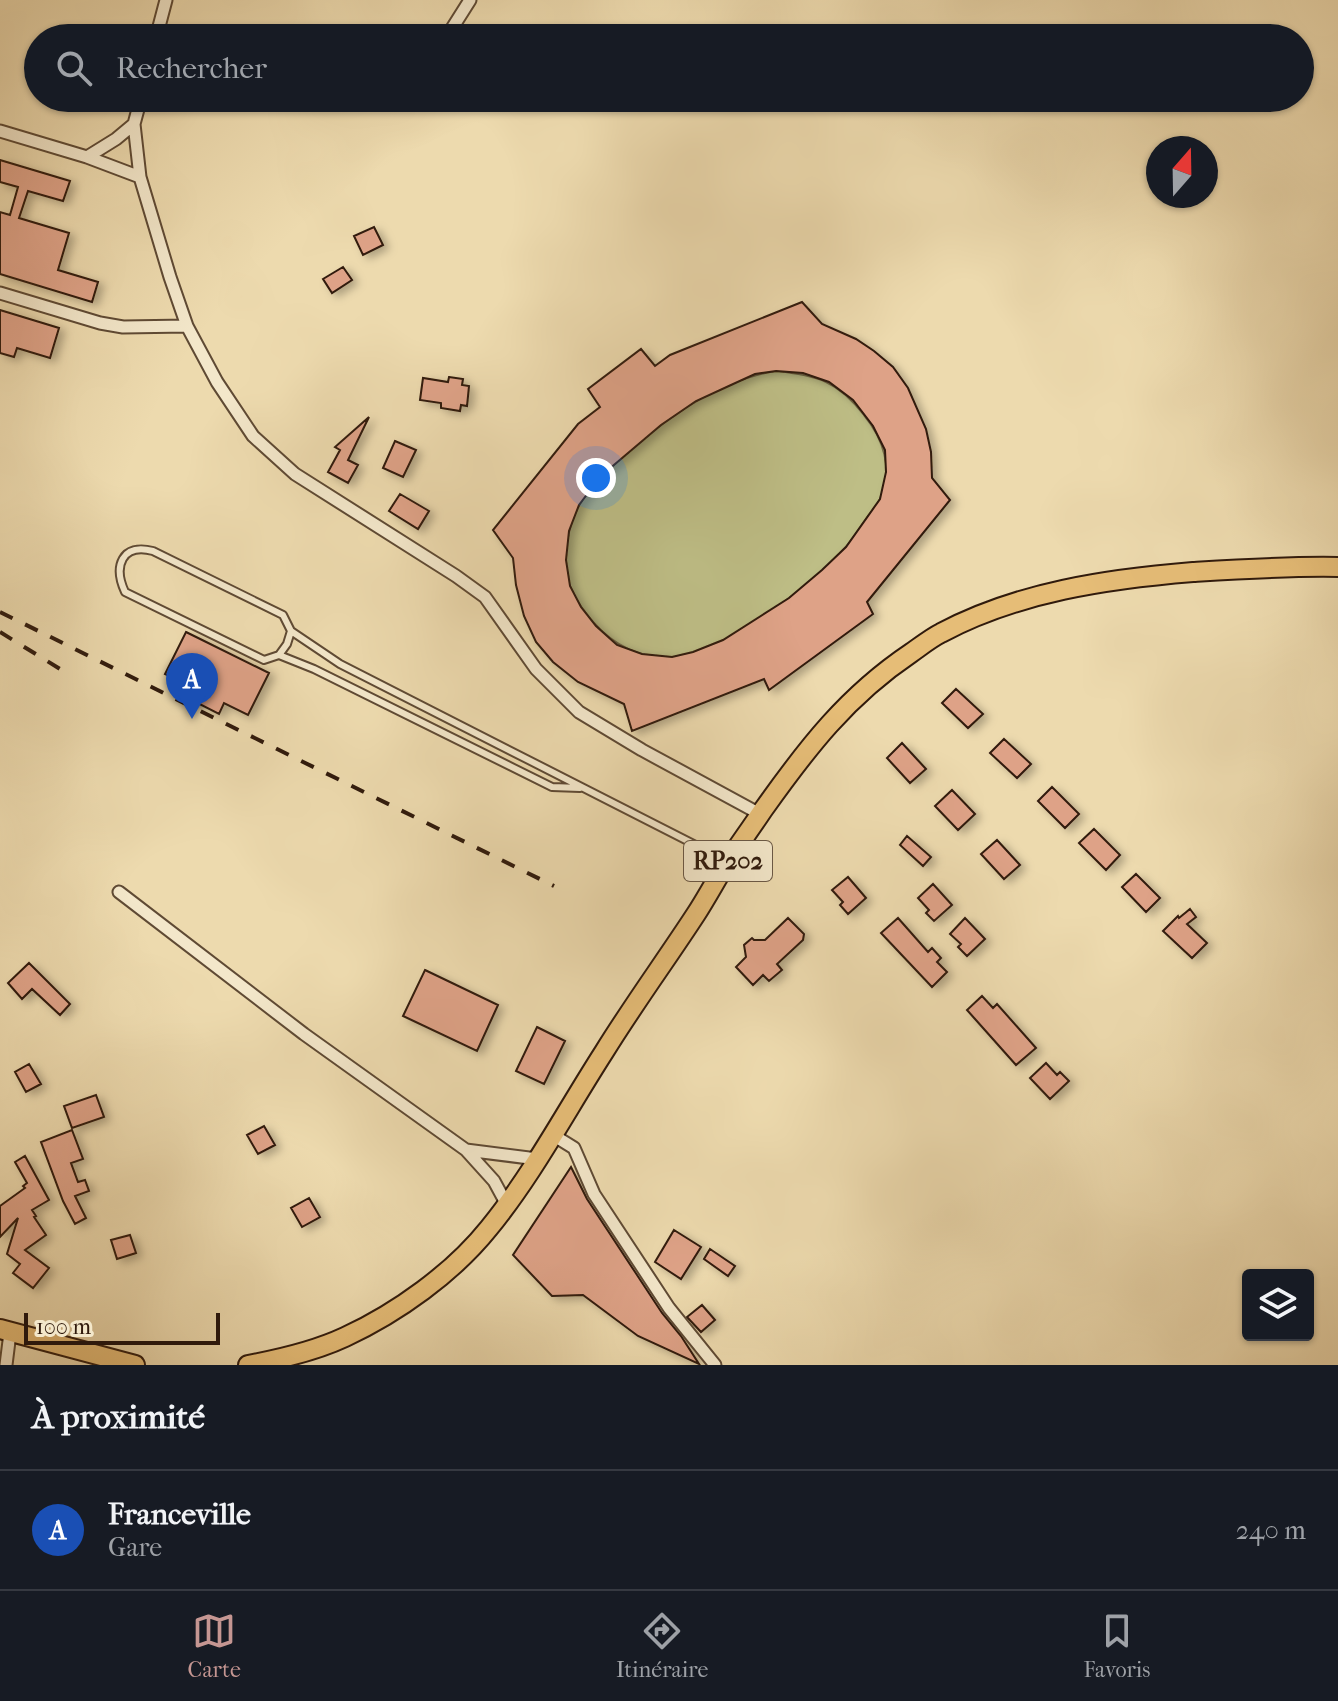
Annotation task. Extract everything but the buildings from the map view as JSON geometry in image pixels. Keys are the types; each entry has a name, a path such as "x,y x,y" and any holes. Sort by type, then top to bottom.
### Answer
{"main road":[{"name":"RP202","path":"248,1365 279,1360 344,1338 390,1313 466,1254 507,1205 760,814 811,744 864,688 895,664 939,634 1017,601 1109,581 1157,575 1253,568 1338,567"},
{"path":"5,1331 135,1365"}],"street":[{"path":"160,24 166,0"},
{"path":"455,24 470,0"},
{"path":"137,112 134,124 140,177 187,326 217,382 253,436 295,474 485,597 536,669 579,712 760,814"},
{"path":"87,157 134,124"},
{"path":"0,131 87,157 140,177"},
{"path":"0,293 100,323 123,327 187,326"},
{"path":"119,892 304,1034 466,1150 494,1181 507,1205"},
{"path":"553,1135 574,1148 594,1194 669,1308 715,1365"},
{"path":"466,1150 537,1159"},
{"path":"5,1331 6,1365"}],"lane":[{"path":"291,631 279,655 264,660 125,592 119,570 122,559 141,548 153,551 283,615 291,631 340,664 727,862"},
{"path":"279,655 314,669 552,787 580,788"}],"green space":[{"path":"776,371 815,378 836,387 864,415 881,444 886,465 879,502 830,564 789,598 741,631 694,652 673,657 650,656 628,649 593,622 572,591 567,576 567,544 580,504 614,464 673,416 733,383"}],"railway":[{"path":"0,612 554,886"},
{"path":"0,632 65,672"}],"place":[{"name":"Franceville","path":"192,719"}]}
